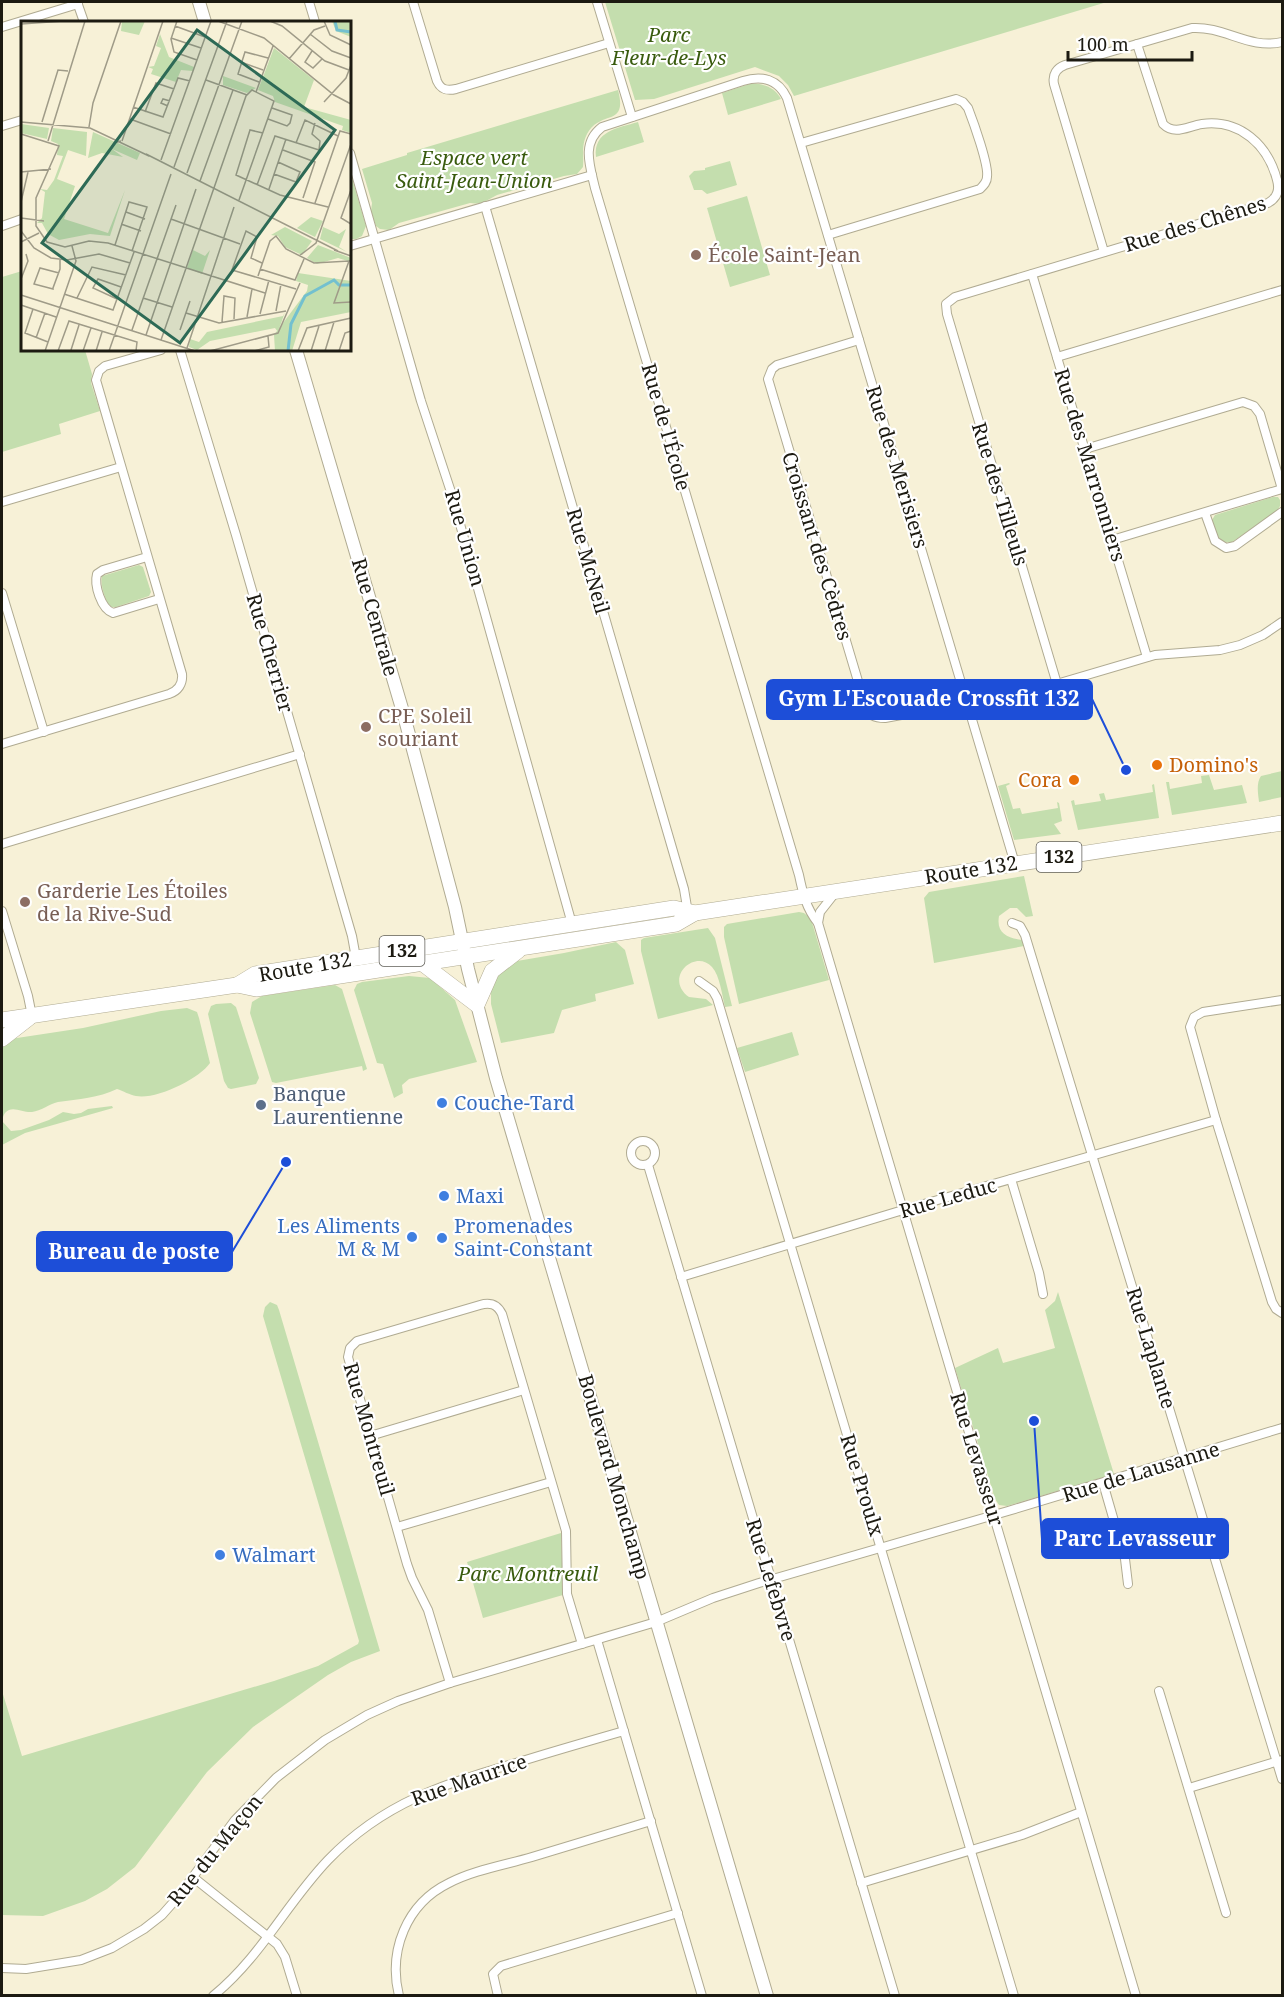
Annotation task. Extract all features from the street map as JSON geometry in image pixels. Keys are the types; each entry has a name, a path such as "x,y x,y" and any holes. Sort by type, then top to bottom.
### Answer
{"highway":[{"name":"Route 132","path":"237,985 255,974 356,958 464,949 520,949 676,924 691,914 1282,823"},
{"name":"Route 132","path":"2,1020 237,985 256,989 423,964 464,949 572,924 674,908 691,914"},
{"path":"423,964 477,1005 492,971 520,949"},
{"path":"2,1039 32,1016"}],"street":[{"path":"199,2 205,21"},
{"path":"309,2 315,21"},
{"path":"413,2 437,81 439,86 445,90 456,89 609,43"},
{"path":"597,2 632,117"},
{"path":"2,27 78,3 84,21"},
{"path":"1104,252 1056,91 1053,77 1060,67 1183,30 1201,27 1218,30 1254,43 1271,45 1282,42"},
{"name":"Rue des Chênes","path":"946,304 955,297 1268,203 1274,199 1278,192 1276,175 1268,157 1257,142 1245,133 1220,124 1202,124 1177,131 1163,124 1137,44"},
{"name":"Rue de l'École","path":"767,79 752,78 602,127 594,134 588,149 592,175 803,896"},
{"name":"Rue des Merisiers","path":"767,79 785,93 801,143 1014,864"},
{"path":"801,143 956,99 968,108 983,157 987,178 984,186 977,190 828,235"},
{"path":"2,126 21,120"},
{"name":"Rue Union","path":"351,156 421,401 457,511 572,924"},
{"path":"351,246 592,175"},
{"name":"Rue McNeil","path":"485,206 691,914"},
{"path":"2,226 21,219"},
{"name":"Rue des Marronniers","path":"1032,274 1146,657"},
{"path":"1057,357 1282,290"},
{"name":"Rue des Tilleuls","path":"946,304 947,314 1057,684"},
{"name":"Croissant des Cèdres","path":"859,340 777,365 770,373 769,386 791,460 867,712 874,717 885,718 955,705 969,707"},
{"path":"2,744 176,692 180,686 182,674 96,380 97,374 105,366 158,351"},
{"name":"Rue Cherrier","path":"180,351 300,754 352,936 356,958"},
{"name":"Rue Centrale","path":"296,351 403,712 464,949"},
{"path":"1084,449 1239,402 1254,405 1260,414 1282,489 1112,540"},
{"path":"2,502 120,467"},
{"path":"1205,513 1215,542 1226,548 1235,546 1282,512"},
{"path":"147,557 103,570 97,574 96,580 103,605 107,611 112,613 159,599"},
{"path":"2,593 44,732"},
{"path":"969,707 984,705 1146,657 1174,652 1230,648 1256,639 1282,622"},
{"path":"2,844 300,754"},
{"path":"818,923 820,912 836,891"},
{"name":"Rue Levasseur","path":"803,896 818,923 1136,1995"},
{"path":"2,910 32,1016"},
{"name":"Rue Laplante","path":"1012,923 1020,926 1025,935 1184,1459 1280,1760 1282,1779"},
{"name":"Boulevard Monchamp","path":"464,949 477,1005 519,1155 767,1995"},
{"name":"Rue Proulx","path":"699,981 713,991 717,998 1014,1995"},
{"path":"1282,1000 1276,999 1203,1012 1191,1020 1191,1034 1272,1302 1282,1313"},
{"name":"Rue Leduc","path":"681,1277 1216,1120"},
{"name":"Rue Lefebvre","path":"648,1165 895,1995"},
{"path":"1011,1179 1039,1273 1042,1294"},
{"name":"Rue Montreuil","path":"450,1683 428,1610 412,1578 348,1357 350,1348 357,1341 384,1333 489,1303 502,1314 567,1536 567,1591 582,1644"},
{"path":"370,1436 524,1390"},
{"name":"Rue de Lausanne","path":"656,1622 713,1598 771,1579 1103,1483 1282,1428"},
{"path":"397,1527 551,1482"},
{"path":"1103,1483 1125,1559 1128,1584"},
{"name":"Rue du Maçon","path":"2,1968 26,1970 81,1960 125,1941 153,1922 194,1878 219,1840 245,1809 271,1783 332,1736 375,1712 418,1693 656,1622"},
{"path":"597,1640 702,1995"},
{"path":"1159,1691 1226,1913"},
{"name":"Rue Maurice","path":"213,1995 234,1977 269,1937 303,1888 326,1862 361,1831 392,1810 420,1795 458,1780 624,1731"},
{"path":"1189,1788 1280,1760"},
{"path":"861,1883 1034,1831 1081,1812"},
{"path":"399,1995 395,1971 403,1932 418,1908 440,1888 469,1875 651,1821"},
{"path":"194,1878 277,1944 285,1957 297,1995"},
{"path":"498,1995 493,1974 501,1966 678,1913"}],"green space":[{"name":"Parc Fleur-de-Lys","path":"605,2 1107,2 794,96 779,76 755,67 654,99 635,100"},
{"path":"750,84 768,87 775,91 781,99 728,115 722,93"},
{"name":"Espace vert Saint-Jean-Union","path":"618,90 619,109 612,117 593,126 587,134 583,147 583,167 577,174 497,195 481,203 470,203 399,223 389,230 376,226 362,169 407,155 407,153"},
{"path":"638,122 644,142 596,157 598,141 603,136 615,129"},
{"path":"730,161 737,185 707,194 702,190 694,190 689,176 694,171 705,170 705,168"},
{"name":"Espace vert Saint-Jean-Union","path":"351,175 366,226 362,236 351,239"},
{"path":"747,196 770,275 730,287 707,208"},
{"path":"21,271 21,351 85,351 92,374 91,383 100,411 59,424 61,434 2,452 2,277"},
{"path":"1278,497 1280,500 1277,511 1232,542 1220,539 1212,520 1215,515"},
{"path":"139,565 143,567 151,592 149,596 110,607 103,592 102,576"},
{"path":"1282,771 1282,797 1259,802 1258,785 1261,776"},
{"path":"1209,775 1214,790 1242,785 1247,803 1172,815 1166,782 1169,782 1170,789 1202,783 1201,776"},
{"path":"1009,783 1006,786 1013,809 1020,808 1022,814 1058,808 1057,802 1059,803 1062,821 1054,824 1061,834 1014,840 998,786"},
{"path":"1154,784 1159,818 1078,830 1071,801 1074,800 1075,805 1101,801 1099,794 1104,793 1106,800 1153,792 1152,785"},
{"path":"1024,876 1033,916 1026,917 1017,908 1010,908 999,916 999,927 1004,934 1022,940 1024,946 934,963 924,898 929,892"},
{"path":"799,912 811,919 829,980 739,1004 724,937 724,927 727,924"},
{"path":"708,928 715,938 732,1006 725,1007 719,980 712,967 705,962 698,961 684,968 679,982 689,997 706,999 713,1005 658,1019 641,951 641,940"},
{"path":"616,942 625,950 634,984 595,994 596,1001 562,1010 554,1033 501,1043 491,1004 491,985 498,971 517,961"},
{"path":"409,976 430,978 455,1000 477,1062 409,1079 402,1085 403,1093 394,1098 383,1064 377,1063 354,990 357,984 362,982"},
{"path":"335,985 342,989 367,1069 363,1071 362,1066 272,1082 250,1013 252,1002 262,996"},
{"path":"231,1003 236,1007 259,1078 256,1084 231,1089 224,1081 208,1014 211,1006"},
{"path":"187,1008 197,1012 210,1063 187,1082 154,1095 134,1095 117,1089 96,1096 58,1102 35,1111 11,1109 5,1113 2,1121 2,1046 11,1039 83,1028 161,1011"},
{"path":"792,1032 799,1055 745,1072 737,1048"},
{"path":"112,1106 113,1108 25,1133 2,1145 2,1121 11,1131 21,1130 49,1120 63,1112 74,1114 88,1109"},
{"path":"1058,1292 1114,1474 1007,1506 999,1505 995,1499 955,1368 998,1348 1003,1363 1055,1348 1045,1310 1055,1301"},
{"path":"270,1302 277,1305 279,1310 380,1651 351,1662 328,1675 253,1727 207,1772 135,1867 107,1889 85,1901 43,1916 2,1915 2,1691 22,1756 274,1681 318,1666 358,1644 263,1316 265,1307"},
{"name":"Parc Montreuil","path":"561,1533 563,1595 483,1618 467,1562"}],"place":[{"name":"École Saint-Jean","path":"696,255"},
{"name":"CPE Soleil souriant","path":"366,727"},
{"name":"Domino's","path":"1157,765"},
{"name":"Gym L'Escouade Crossfit 132","path":"1126,770"},
{"name":"Cora","path":"1074,780"},
{"name":"Garderie Les Étoiles de la Rive-Sud","path":"25,902"},
{"name":"Couche-Tard","path":"442,1103"},
{"name":"Banque Laurentienne","path":"261,1105"},
{"name":"Bureau de poste","path":"286,1162"},
{"name":"Maxi","path":"444,1196"},
{"name":"Les Aliments M & M","path":"412,1237"},
{"name":"Promenades Saint-Constant","path":"442,1238"},
{"name":"Parc Levasseur","path":"1034,1421"},
{"name":"Walmart","path":"220,1555"}]}
